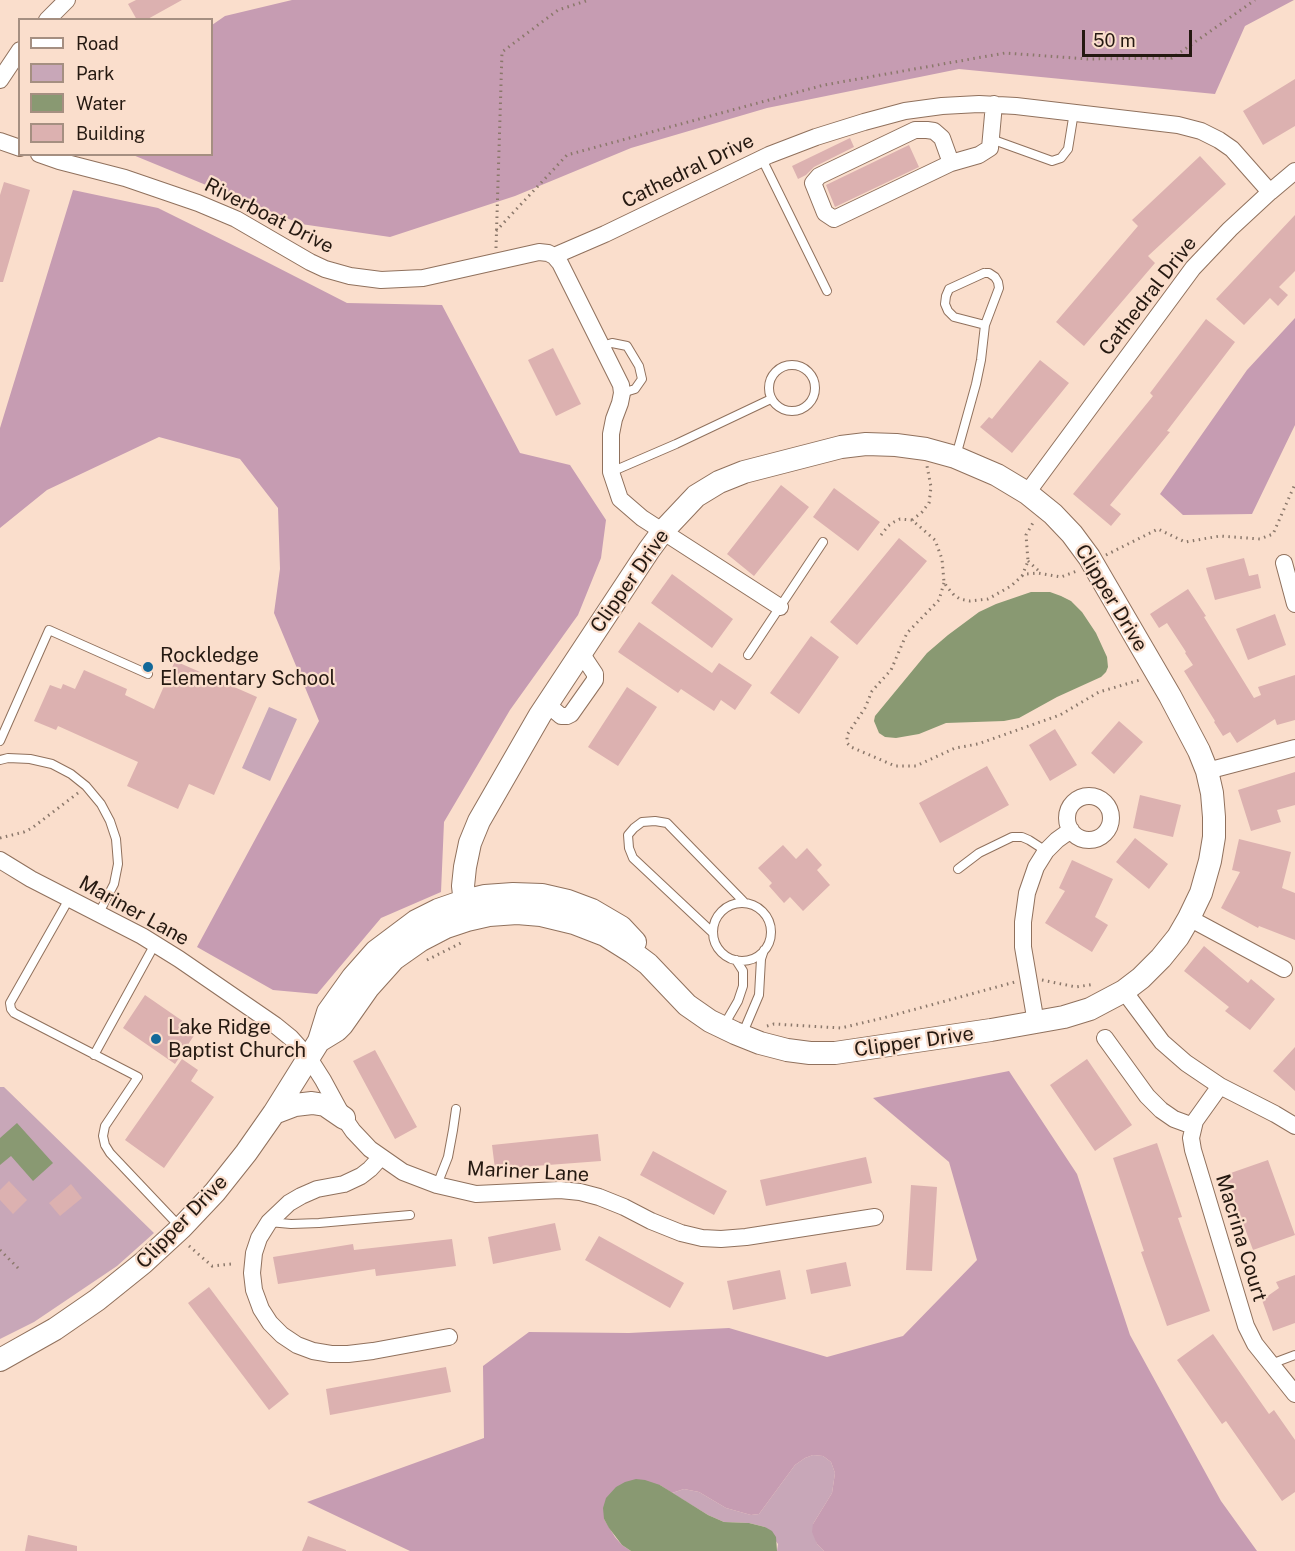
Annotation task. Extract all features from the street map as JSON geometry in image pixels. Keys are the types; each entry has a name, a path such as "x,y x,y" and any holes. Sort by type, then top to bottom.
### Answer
{"street":[{"path":"49,18 67,0"},
{"path":"0,80 18,53"},
{"path":"951,163 942,138 934,131 915,130 819,176 813,183 825,213 834,219 951,163 979,155 990,148 994,104"},
{"name":"Cathedral Drive","path":"554,256 762,159 816,137 905,111 942,106 994,104 1178,125 1201,131 1232,149 1270,192"},
{"path":"0,141 18,147"},
{"name":"Riverboat Drive","path":"45,156 125,178 198,203 236,219 310,262 350,276 381,280 423,278 539,252 554,256"},
{"name":"Cathedral Drive","path":"1035,500 1193,268 1230,229 1295,171"},
{"path":"554,256 560,263 621,385 621,403 611,434 611,472 620,499 642,518 780,607"},
{"name":"Clipper Drive","path":"0,1360 55,1329 144,1263 185,1237 215,1192 274,1113 314,1049 342,1025 376,951 403,929 429,914 466,910 489,915 517,913 541,915 588,928 617,942 648,964 687,1005 710,1020 742,1031 760,1043 787,1050 835,1053 991,1030 1036,1023 1090,1009 1124,991 1161,958 1178,937 1201,893 1214,837 1212,793 1207,771 1184,720 1092,563 1072,534 1053,514 997,475 955,457 896,445 866,444 842,447 744,471 719,482 696,496 663,531 547,704 479,821 470,843 465,867 463,886 466,910"},
{"path":"1284,563 1295,604"},
{"path":"1207,771 1295,748"},
{"path":"1036,1023 1023,947 1023,922 1027,893 1036,867 1046,851 1071,830"},
{"name":"Mariner Lane","path":"0,860 31,879 155,944 291,1038 314,1049 323,1080 344,1118 365,1143 403,1172 437,1185 476,1194 560,1190 580,1192 624,1207 681,1233 702,1238 746,1237 875,1217"},
{"path":"1189,918 1284,969"},
{"path":"1124,991 1162,1042 1186,1063 1220,1086 1295,1126"},
{"path":"1105,1038 1147,1096 1174,1119 1193,1126 1220,1086"},
{"path":"274,1113 295,1105 312,1103 325,1106 344,1118"},
{"name":"Macrina Court","path":"1193,1126 1191,1138 1193,1150 1246,1326 1255,1344 1295,1394"},
{"path":"381,1157 361,1176 344,1184 317,1189 301,1196 289,1203 269,1222 259,1238 254,1253 252,1273 254,1290 261,1309 270,1323 297,1345 331,1354 373,1351 449,1337"}],"lane":[{"path":"991,139 1052,161 1061,158 1068,149 1074,112"},
{"path":"762,159 827,291"},
{"path":"955,457 976,384 985,325 999,288 995,276 989,273 984,273 949,289 945,304 954,317 985,325"},
{"path":"602,346 612,343 627,346 639,366 642,379 635,389 622,393"},
{"path":"783,366 798,366 805,369 814,381 813,396 804,408 797,411 782,409 771,399 769,384 771,376 783,366"},
{"path":"611,472 771,399"},
{"path":"748,655 824,542"},
{"path":"0,741 49,630 148,674"},
{"path":"0,760 30,759 52,764 71,774 86,786 101,804 116,839 118,864 114,884 99,914"},
{"path":"713,933 633,858 628,835 642,822 655,821 667,824 745,903 761,910 767,918 770,938 761,959 759,995 742,1031"},
{"path":"958,869 979,853 1011,837 1022,837 1046,851"},
{"path":"69,899 10,1004 11,1009 14,1013 138,1077 105,1126 103,1136 105,1146 185,1237"},
{"path":"745,903 727,907 720,913 715,920 713,938 717,947 731,959 751,960 764,950"},
{"path":"94,1055 155,944"},
{"path":"736,960 743,971 743,986 738,1001 742,1031"},
{"path":"437,1185 448,1157 456,1109"},
{"path":"269,1222 319,1223 410,1215"},
{"path":"1271,1364 1295,1355"}],"path":[{"path":"589,0 558,10 502,52 496,231 567,155 824,85 1005,53 1088,60 1172,58 1255,0"},
{"path":"912,520 929,503 931,487 927,464 933,451"},
{"path":"1022,576 1041,574 1060,577 1158,530 1185,542 1220,536 1260,540 1273,534 1295,484"},
{"path":"944,582 954,595 970,601 988,599 1011,586 1022,576 1028,561 1026,536 1035,500"},
{"path":"881,535 888,526 900,519 912,520 935,540 942,559 944,582 939,600 908,633 891,670 872,691 865,708 847,735 851,747 895,766 916,766 955,748 978,744 1060,715 1099,692 1144,678"},
{"path":"1028,561 1041,574"},
{"path":"0,838 28,830 81,791"},
{"path":"422,962 463,942"},
{"path":"742,1031 769,1024 841,1028 1018,982 1039,980 1081,987 1100,982"},
{"path":"185,1237 212,1266 232,1264"},
{"path":"0,1250 19,1269"}],"green space":[{"path":"269,707 297,719 270,781 242,768"},
{"path":"0,1087 4,1087 154,1233 117,1266 34,1322 0,1339"},
{"path":"813,1455 823,1456 831,1462 835,1473 832,1493 813,1524 817,1544 824,1551 777,1551 778,1544 765,1527 749,1523 724,1522 672,1493 684,1489 699,1492 726,1508 751,1515 759,1514 795,1465"}],"shaded area":[{"path":"292,0 1294,0 1245,26 1215,94 959,69 767,108 631,148 515,196 390,237 301,224 135,156 213,156 213,24 225,16"},
{"path":"73,190 158,208 347,303 442,305 520,453 570,465 606,520 601,558 578,615 510,710 444,822 441,892 381,918 317,994 273,990 197,947 319,721 274,613 280,569 278,508 240,459 159,437 47,490 0,528 0,428"},
{"path":"1295,318 1295,425 1252,514 1183,515 1160,494 1247,370"},
{"path":"1009,1071 1077,1174 1130,1335 1221,1501 1257,1551 824,1551 817,1544 812,1532 813,1524 832,1493 835,1473 831,1462 823,1456 813,1455 795,1465 759,1514 751,1515 726,1508 699,1492 684,1489 672,1493 660,1485 604,1519 615,1537 631,1551 410,1551 307,1502 484,1438 483,1366 529,1332 629,1333 729,1328 827,1357 903,1336 977,1260 949,1162 873,1098"}],"water":[{"path":"1031,592 1050,592 1061,596 1071,601 1082,612 1096,633 1107,657 1108,667 1101,677 1019,718 1004,721 946,723 919,734 896,738 885,737 879,733 874,721 875,716 927,653 979,612"},
{"path":"17,1123 53,1163 33,1181 11,1156 0,1165 0,1138"},
{"path":"636,1479 660,1485 708,1515 724,1522 749,1523 765,1527 776,1537 777,1551 631,1551 622,1545 609,1528 604,1519 603,1508 606,1498 616,1487"}],"building":[{"path":"136,0 182,0 150,18 136,18 128,4"},
{"path":"1295,79 1295,126 1263,145 1243,111"},
{"path":"850,138 854,147 814,167 798,179 792,166"},
{"path":"909,145 919,167 835,207 826,185"},
{"path":"1200,156 1226,184 1148,256 1155,263 1084,346 1056,322 1138,226 1132,220"},
{"path":"4,182 30,190 3,282 0,282 0,195"},
{"path":"1295,215 1295,271 1279,287 1288,295 1278,306 1270,298 1244,325 1216,299"},
{"path":"1206,319 1235,342 1167,431 1170,432 1110,505 1121,514 1111,526 1073,494 1153,396 1150,393"},
{"path":"553,348 581,404 556,416 528,360"},
{"path":"1040,360 1069,383 1012,453 980,427 989,417 992,419"},
{"path":"781,485 809,507 754,576 727,554"},
{"path":"834,488 880,522 858,551 813,517"},
{"path":"899,538 927,561 857,645 830,622"},
{"path":"1244,558 1249,576 1258,574 1261,588 1215,600 1206,568"},
{"path":"672,574 733,619 712,648 651,603"},
{"path":"1188,589 1254,698 1261,695 1258,687 1295,675 1295,720 1277,725 1275,719 1237,743 1230,732 1223,736 1184,671 1193,665 1186,652 1167,623 1159,628 1150,614"},
{"path":"1275,614 1286,645 1248,660 1236,629"},
{"path":"639,622 712,673 719,663 752,685 735,710 721,700 714,711 681,689 678,693 618,652"},
{"path":"811,636 839,657 799,714 770,693"},
{"name":"Rockledge Elementary School","path":"175,661 257,697 214,795 189,784 178,809 127,786 138,762 58,726 56,730 34,721 50,685 61,689 63,684 75,689 84,670 127,689 125,695 154,709"},
{"path":"627,687 657,707 618,766 588,747"},
{"path":"1119,721 1143,742 1114,774 1091,753"},
{"path":"1055,729 1077,765 1050,781 1029,745"},
{"path":"987,766 1009,805 940,843 919,803"},
{"path":"1295,772 1295,805 1277,810 1281,822 1251,831 1238,790"},
{"path":"1140,795 1181,805 1173,837 1133,828"},
{"path":"1135,838 1168,864 1149,889 1116,862"},
{"path":"1239,839 1291,852 1282,888 1295,893 1295,940 1259,926 1258,928 1221,908 1240,872 1232,870"},
{"path":"783,845 796,859 807,848 822,865 817,870 830,885 803,911 790,897 784,903 769,886 772,883 758,868"},
{"path":"1072,860 1113,879 1095,917 1108,925 1092,952 1045,923 1065,891 1059,888"},
{"path":"1204,946 1248,983 1251,979 1275,999 1250,1030 1225,1011 1229,1007 1184,971"},
{"path":"145,995 197,1031 175,1064 123,1028"},
{"path":"1295,1047 1295,1091 1273,1071"},
{"path":"375,1050 417,1127 395,1139 353,1061"},
{"path":"182,1059 198,1070 191,1081 214,1097 164,1168 125,1140"},
{"path":"1087,1059 1132,1125 1095,1151 1050,1085"},
{"path":"598,1134 601,1161 495,1169 492,1145"},
{"path":"1157,1143 1182,1217 1178,1218 1210,1311 1167,1326 1141,1252 1144,1251 1113,1158"},
{"path":"653,1151 727,1191 714,1215 640,1175"},
{"path":"866,1157 872,1183 766,1206 760,1180"},
{"path":"1268,1160 1295,1235 1253,1250 1225,1175"},
{"path":"9,1181 27,1200 13,1214 0,1200 0,1190"},
{"path":"71,1184 82,1198 60,1216 49,1203"},
{"path":"911,1185 937,1187 932,1271 906,1270"},
{"path":"555,1223 561,1250 493,1264 488,1237"},
{"path":"599,1236 684,1283 670,1308 585,1260"},
{"path":"452,1239 456,1266 376,1276 375,1269 278,1284 273,1257 353,1244 354,1250"},
{"path":"846,1262 851,1286 811,1294 806,1270"},
{"path":"780,1270 786,1299 733,1310 727,1281"},
{"path":"1295,1275 1295,1323 1273,1331 1262,1300 1279,1288 1276,1282"},
{"path":"209,1287 289,1394 269,1410 188,1303"},
{"path":"1213,1334 1269,1414 1274,1410 1295,1440 1295,1492 1282,1501 1226,1421 1222,1424 1177,1360"},
{"path":"446,1367 451,1392 330,1415 326,1389"},
{"path":"28,1535 77,1546 77,1551 25,1551"},
{"path":"308,1536 346,1550 346,1551 302,1551"}],"place":[{"name":"Rockledge Elementary School","path":"148,667"},
{"name":"Lake Ridge Baptist Church","path":"156,1039"}]}
